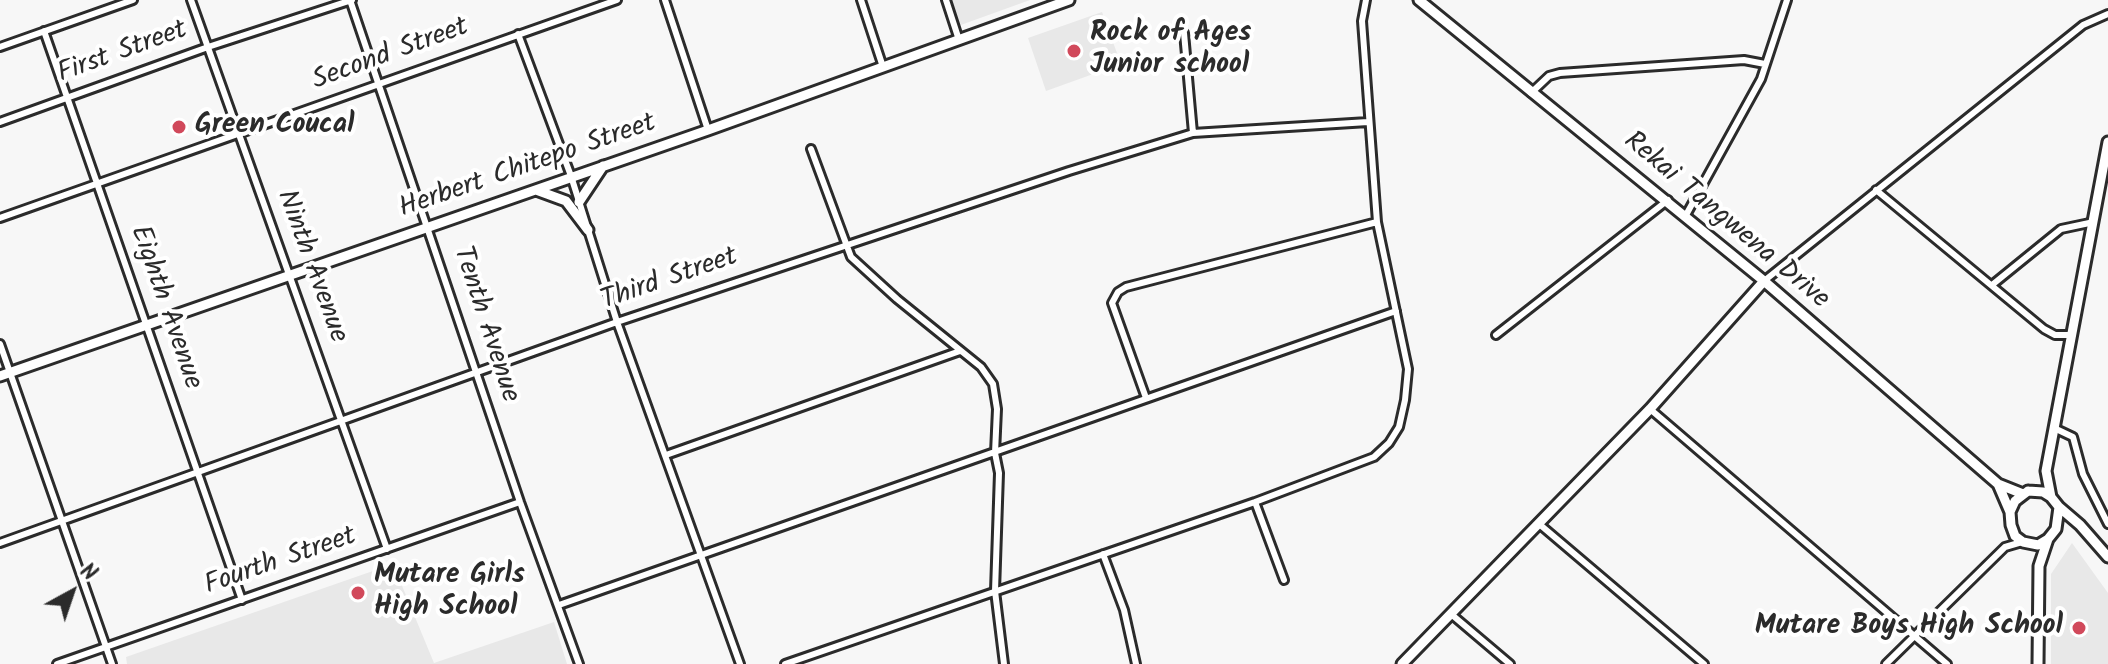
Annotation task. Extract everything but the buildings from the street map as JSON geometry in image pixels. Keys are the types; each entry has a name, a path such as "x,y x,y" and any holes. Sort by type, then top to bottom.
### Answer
{"main road":[{"name":"Herbert Chitepo Street","path":"5,374 708,130 1069,0"},
{"name":"Rekai Tangwena Drive","path":"1419,0 1686,215 1998,484"},
{"path":"2051,497 2046,471 2108,142"},
{"path":"579,202 603,166"},
{"path":"534,189 566,201 588,230"},
{"path":"1402,664 1650,409 1764,281"},
{"path":"2010,512 2046,471"},
{"path":"1998,484 2025,492 2043,492 2051,497 2108,557"},
{"path":"1998,484 2010,512 2015,536 2026,544 2039,566"},
{"path":"2056,529 2059,507"},
{"path":"2038,664 2039,566 2048,539 2056,529 2069,524 2080,525"},
{"path":"2026,544 2038,545 2048,539"}],"street":[{"path":"0,47 133,0"},
{"name":"Ninth Avenue","path":"191,0 387,549"},
{"name":"First Street","path":"0,122 208,47 351,0"},
{"name":"Tenth Avenue","path":"351,0 520,502 579,664"},
{"name":"Second Street","path":"0,218 617,0"},
{"path":"665,0 708,130"},
{"path":"861,0 883,67"},
{"path":"946,0 959,40"},
{"path":"785,664 1255,502 1374,457 1389,443 1399,427 1408,369 1377,222 1362,21 1366,0"},
{"path":"1686,215 1761,79 1787,0"},
{"path":"1764,281 2083,25 2108,14"},
{"name":"Eighth Avenue","path":"44,31 242,600"},
{"path":"1184,33 1193,133"},
{"path":"518,34 571,176 617,322 740,664"},
{"path":"1531,93 1549,76 1560,73 1744,60 1765,64"},
{"name":"Third Street","path":"0,543 617,322 1069,171 1193,133 1368,122"},
{"path":"811,149 851,257 981,367 993,384 997,409 995,453 999,473 995,591 1004,664"},
{"path":"1876,190 2044,329 2055,335 2072,335"},
{"path":"1496,335 1668,200"},
{"path":"1146,398 1112,303 1118,292 1126,287 1377,222"},
{"path":"1992,285 2061,229 2094,222"},
{"path":"559,605 1396,311"},
{"path":"0,344 5,374 63,522 112,664"},
{"path":"666,455 961,351"},
{"path":"1650,409 1947,664"},
{"path":"2054,428 2073,437 2083,474 2108,524"},
{"name":"Fourth Street","path":"57,664 520,502"},
{"path":"1255,502 1284,580"},
{"path":"1538,523 1704,664"},
{"path":"1886,664 2005,547 2011,525"},
{"path":"2005,547 2026,544"},
{"path":"1103,554 1124,610 1136,664"},
{"path":"1451,614 1510,664"}],"shaded area":[{"path":"950,0 1030,0 958,26"},
{"name":"Rock of Ages Junior school","path":"1102,12 1121,64 1046,91 1028,38"},
{"name":"Mutare Boys High School","path":"2072,543 2108,593 2108,664 2051,664 2051,574"},
{"name":"Mutare Girls High School","path":"393,564 434,663 554,622 567,664 127,664 126,657"}],"place":[{"name":"Rock of Ages Junior school","path":"1074,51"},
{"name":"Green Coucal","path":"179,127"},
{"name":"Mutare Girls High School","path":"358,593"},
{"name":"Mutare Boys High School","path":"2079,628"}]}
